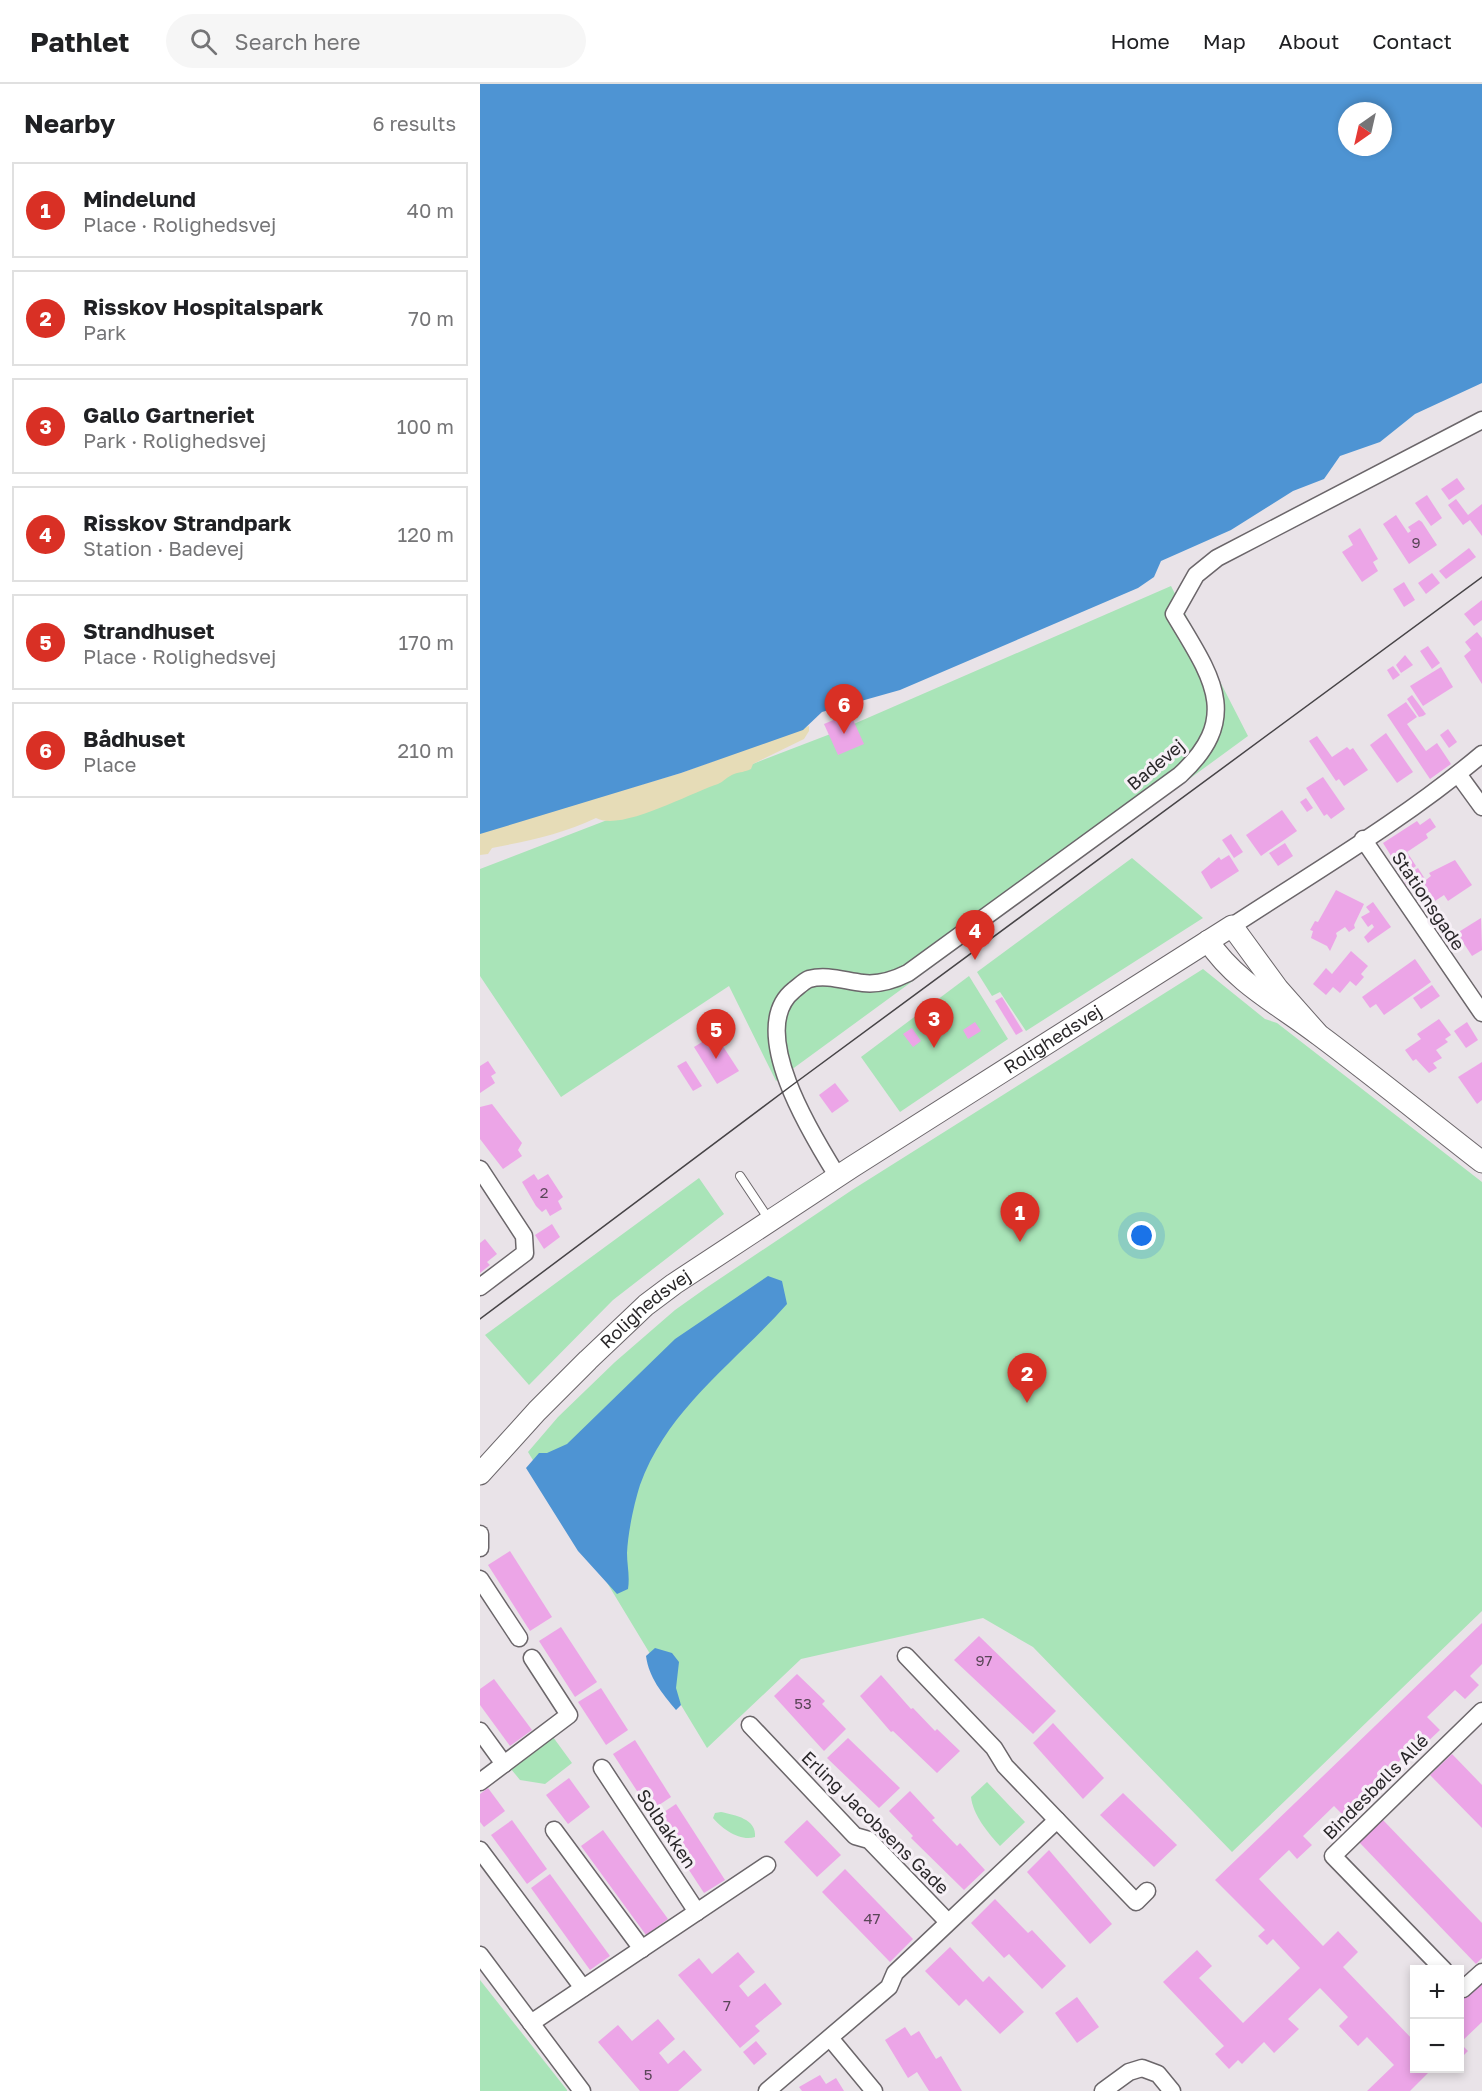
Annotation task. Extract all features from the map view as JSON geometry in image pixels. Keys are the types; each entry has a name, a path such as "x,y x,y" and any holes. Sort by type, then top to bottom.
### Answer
{"street":[{"name":"Badevej","path":"838,1177 801,1108 780,1059 775,1035 777,1016 784,998 807,980 828,977 866,984 890,981 908,973 1180,776 1207,746 1214,731 1217,714 1213,686 1203,662 1174,614 1196,575 1217,558 1482,420"},
{"path":"1317,1033 1278,989 1232,926 1458,774 1482,754"},
{"path":"1458,774 1482,807"},
{"name":"Stationsgade","path":"1363,839 1482,1013"},
{"name":"Rolighedsvej","path":"480,1474 537,1411 645,1305 838,1177 1232,926"},
{"path":"1208,941 1229,969 1267,999 1317,1033 1482,1162"},
{"path":"480,1169 524,1236 525,1253 480,1287"},
{"path":"480,1534 480,1548"},
{"path":"480,1579 519,1638"},
{"path":"906,1656 994,1748 1005,1766 1136,1902 1148,1891"},
{"path":"480,1782 569,1715 532,1658"},
{"name":"Bindesbølls Allé","path":"1439,1965 1333,1856 1482,1711"},
{"name":"Erling Jacobsens Gade","path":"750,1725 855,1836 869,1840 948,1922"},
{"path":"480,1731 504,1764"},
{"name":"Solbakken","path":"602,1768 697,1912"},
{"name":"Erling Jacobsens Gade","path":"767,2091 889,1987 895,1973 1057,1820"},
{"path":"554,1830 642,1949"},
{"path":"480,1850 583,1988"},
{"path":"531,2023 767,1865"},
{"path":"480,1955 582,2091"},
{"path":"1464,1988 1482,1972"},
{"path":"830,2038 874,2091"},
{"path":"1103,2091 1129,2072 1142,2068 1158,2074 1172,2091"}],"lane":[{"path":"740,1176 770,1221"}],"green space":[{"path":"1171,586 1248,736 776,1081 729,986 561,1097 480,976 480,869 833,733"},
{"path":"1132,858 1203,918 1026,1031 1000,992 992,996 977,972"},
{"path":"1203,969 1265,1019 1277,1023 1482,1182 1482,1611 1232,1852 1033,1647 983,1618 801,1659 707,1748 528,1452 558,1417 615,1362 675,1310 852,1190"},
{"path":"969,976 1008,1039 900,1112 861,1057"},
{"path":"699,1178 724,1214 613,1300 529,1385 485,1335"},
{"path":"553,1737 572,1763 545,1784 520,1780 511,1769"},
{"path":"987,1782 1025,1822 1000,1846 982,1823 972,1804 971,1797"},
{"path":"715,1813 738,1816 749,1822 755,1831 755,1837 744,1838 721,1826 713,1818"},
{"path":"480,1980 567,2090 567,2091 480,2091"}],"sand":[{"path":"809,726 804,739 753,764 751,769 732,775 718,784 657,809 622,820 607,821 596,818 558,833 492,848 488,854 480,855 480,832 681,773"}],"water":[{"path":"480,84 1482,84 1482,383 1415,414 1380,442 1340,456 1324,479 1293,491 1231,530 1161,561 1154,577 1138,588 900,690 822,712 803,730 681,773 480,834"},
{"path":"768,1276 782,1281 787,1304 685,1409 652,1458 640,1485 632,1518 627,1553 628,1589 617,1594 578,1551 526,1468 539,1453 547,1453 567,1444 675,1339"},
{"path":"655,1648 672,1653 679,1662 676,1688 681,1705 676,1710 661,1691 650,1671 646,1656"}],"building":[{"path":"1457,478 1465,489 1449,500 1441,489"},
{"path":"1427,495 1442,518 1431,526 1415,503"},
{"path":"1456,499 1468,515 1482,504 1482,536 1470,520 1463,525 1448,505"},
{"path":"1396,515 1408,533 1411,531 1408,527 1419,520 1422,522 1437,545 1409,564 1383,524"},
{"path":"1360,528 1378,559 1373,562 1378,571 1362,582 1342,552 1353,545 1348,536"},
{"path":"1469,548 1476,557 1446,579 1439,571"},
{"path":"1432,573 1440,583 1426,594 1418,583"},
{"path":"1404,582 1415,600 1404,607 1393,589"},
{"path":"1482,600 1482,620 1474,626 1464,614"},
{"path":"1477,632 1482,638 1482,684 1464,656 1471,650 1465,642"},
{"path":"1428,646 1440,663 1432,669 1420,651"},
{"path":"1405,655 1413,665 1401,673 1396,665"},
{"path":"1393,666 1400,675 1393,680 1387,670"},
{"path":"1441,667 1453,687 1423,706 1410,686"},
{"path":"1412,695 1426,714 1423,716 1419,717 1407,699"},
{"path":"1406,702 1417,717 1407,724 1426,751 1437,743 1451,764 1430,779 1387,715"},
{"path":"850,713 864,744 838,755 824,724"},
{"path":"1448,729 1457,742 1449,748 1440,735"},
{"path":"1386,733 1413,772 1397,783 1370,745"},
{"path":"1317,736 1332,757 1347,747 1350,750 1353,748 1368,770 1344,786 1339,779 1336,781 1309,741"},
{"path":"1323,777 1345,809 1331,819 1327,814 1324,816 1306,788"},
{"path":"1306,798 1313,808 1307,812 1300,802"},
{"path":"1282,810 1297,831 1261,856 1246,835"},
{"path":"1430,818 1436,827 1426,834 1428,838 1407,852 1416,866 1403,875 1383,843 1417,821 1420,825"},
{"path":"1231,834 1243,852 1234,858 1222,840"},
{"path":"1285,843 1293,856 1278,866 1269,853"},
{"path":"1229,855 1239,871 1211,889 1201,872 1219,857 1221,860"},
{"path":"1455,860 1472,885 1448,901 1444,895 1435,901 1430,894 1422,890 1422,883 1431,876 1429,873"},
{"path":"1418,868 1425,879 1409,889 1402,878"},
{"path":"1336,890 1364,904 1354,925 1355,928 1349,932 1345,927 1336,933 1337,936 1330,951 1327,946 1311,938 1313,931 1310,930 1315,921 1318,922"},
{"path":"1373,902 1391,927 1368,943 1364,937 1374,927 1372,924 1368,927 1361,917 1370,912 1366,907"},
{"path":"1481,918 1482,950 1472,956 1457,933"},
{"path":"1351,951 1368,966 1361,974 1364,977 1356,986 1350,981 1340,993 1333,987 1326,995 1313,984 1326,968 1332,974"},
{"path":"1415,959 1431,982 1384,1015 1376,1004 1370,1008 1362,997"},
{"path":"1432,985 1440,996 1421,1009 1413,998"},
{"path":"1002,997 1023,1031 1016,1035 995,1001"},
{"path":"1439,1019 1451,1035 1445,1039 1448,1042 1436,1050 1442,1058 1433,1063 1437,1068 1429,1073 1416,1059 1413,1061 1405,1050 1421,1039 1417,1034"},
{"path":"975,1022 981,1031 968,1039 963,1030"},
{"path":"1467,1022 1478,1040 1466,1048 1454,1031"},
{"path":"912,1028 921,1041 913,1047 903,1034"},
{"path":"715,1034 739,1071 717,1084 694,1047"},
{"path":"488,1061 496,1073 491,1076 495,1083 480,1093 480,1066"},
{"path":"686,1061 702,1086 693,1091 677,1066"},
{"path":"1482,1062 1482,1100 1477,1104 1458,1077"},
{"path":"835,1083 849,1101 832,1113 819,1095"},
{"path":"492,1104 522,1143 518,1150 522,1156 503,1169 480,1139 480,1107"},
{"path":"534,1174 538,1180 548,1174 563,1197 558,1201 562,1209 550,1216 546,1209 542,1212 536,1206 522,1182"},
{"path":"552,1224 560,1237 544,1249 535,1235"},
{"path":"485,1239 497,1254 487,1262 490,1265 480,1273 480,1243"},
{"path":"510,1551 552,1617 530,1631 488,1565"},
{"path":"1482,1623 1482,1664 1470,1676 1479,1685 1465,1699 1455,1690 1427,1717 1440,1730 1422,1747 1418,1743 1360,1799 1364,1803 1347,1819 1334,1806 1303,1836 1312,1845 1297,1859 1289,1850 1259,1879 1323,1946 1338,1931 1358,1952 1343,1967 1410,2037 1410,2073 1428,2073 1410,2091 1367,2091 1394,2065 1367,2037 1358,2046 1339,2026 1348,2017 1320,1988 1288,2019 1299,2029 1274,2053 1264,2042 1242,2064 1238,2060 1229,2069 1215,2054 1224,2046 1163,1982 1197,1950 1212,1966 1199,1978 1243,2023 1300,1968 1273,1939 1267,1945 1258,1936 1265,1930 1215,1880"},
{"path":"561,1627 597,1682 575,1697 539,1641"},
{"path":"979,1636 1056,1711 1033,1734 954,1660"},
{"path":"797,1674 825,1701 822,1704 846,1729 824,1751 774,1696"},
{"path":"881,1675 911,1709 913,1708 935,1731 937,1729 960,1751 937,1773 893,1731 891,1732 860,1696"},
{"path":"494,1679 532,1730 510,1746 480,1705 480,1689"},
{"path":"601,1688 628,1730 606,1745 578,1702"},
{"path":"1053,1723 1104,1778 1083,1799 1033,1743"},
{"path":"848,1738 900,1788 879,1808 827,1758"},
{"path":"635,1740 671,1797 650,1811 613,1754"},
{"path":"1452,1754 1482,1785 1482,1828 1430,1775"},
{"path":"569,1778 590,1807 568,1824 546,1795"},
{"path":"488,1788 505,1811 484,1827 480,1822 480,1794"},
{"path":"910,1791 935,1818 932,1820 957,1846 960,1843 985,1870 964,1890 911,1838 913,1836 889,1811"},
{"path":"1123,1793 1177,1845 1154,1867 1100,1815"},
{"path":"676,1804 725,1880 704,1893 655,1818"},
{"path":"1382,1819 1482,1923 1482,1958 1476,1964 1359,1842"},
{"path":"512,1820 547,1869 527,1884 491,1835"},
{"path":"807,1820 841,1855 817,1877 784,1842"},
{"path":"603,1830 668,1919 646,1935 581,1846"},
{"path":"1049,1850 1112,1924 1090,1944 1027,1872"},
{"path":"845,1869 913,1939 890,1962 822,1892"},
{"path":"550,1874 610,1956 590,1970 531,1888"},
{"path":"995,1899 1028,1933 1032,1930 1066,1966 1042,1989 1009,1954 1004,1958 971,1923"},
{"path":"950,1947 983,1982 989,1976 1024,2012 1000,2034 966,1999 959,2006 925,1971"},
{"path":"738,1952 755,1972 739,1986 748,1997 765,1983 782,2004 755,2026 760,2031 740,2048 678,1975 699,1958 712,1974"},
{"path":"1482,1981 1482,2022 1464,2039 1464,1998"},
{"path":"1077,1997 1099,2027 1077,2043 1055,2013"},
{"path":"658,2019 675,2039 659,2053 668,2064 684,2050 702,2070 678,2091 640,2091 598,2042 618,2025 632,2041"},
{"path":"905,2027 911,2036 919,2031 936,2059 941,2056 962,2091 929,2091 917,2072 908,2078 885,2040"},
{"path":"756,2041 767,2054 754,2065 743,2052"},
{"path":"820,2075 826,2084 836,2078 844,2091 802,2091 799,2087"}],"tram line":[{"path":"480,1319 791,1086 1482,577"}],"place":[{"name":"Bådhuset","path":"844,734"},
{"name":"Risskov Strandpark","path":"975,960"},
{"name":"Gallo Gartneriet","path":"934,1048"},
{"name":"Strandhuset","path":"716,1059"},
{"name":"Mindelund","path":"1020,1242"},
{"name":"Risskov Hospitalspark","path":"1027,1403"}]}
